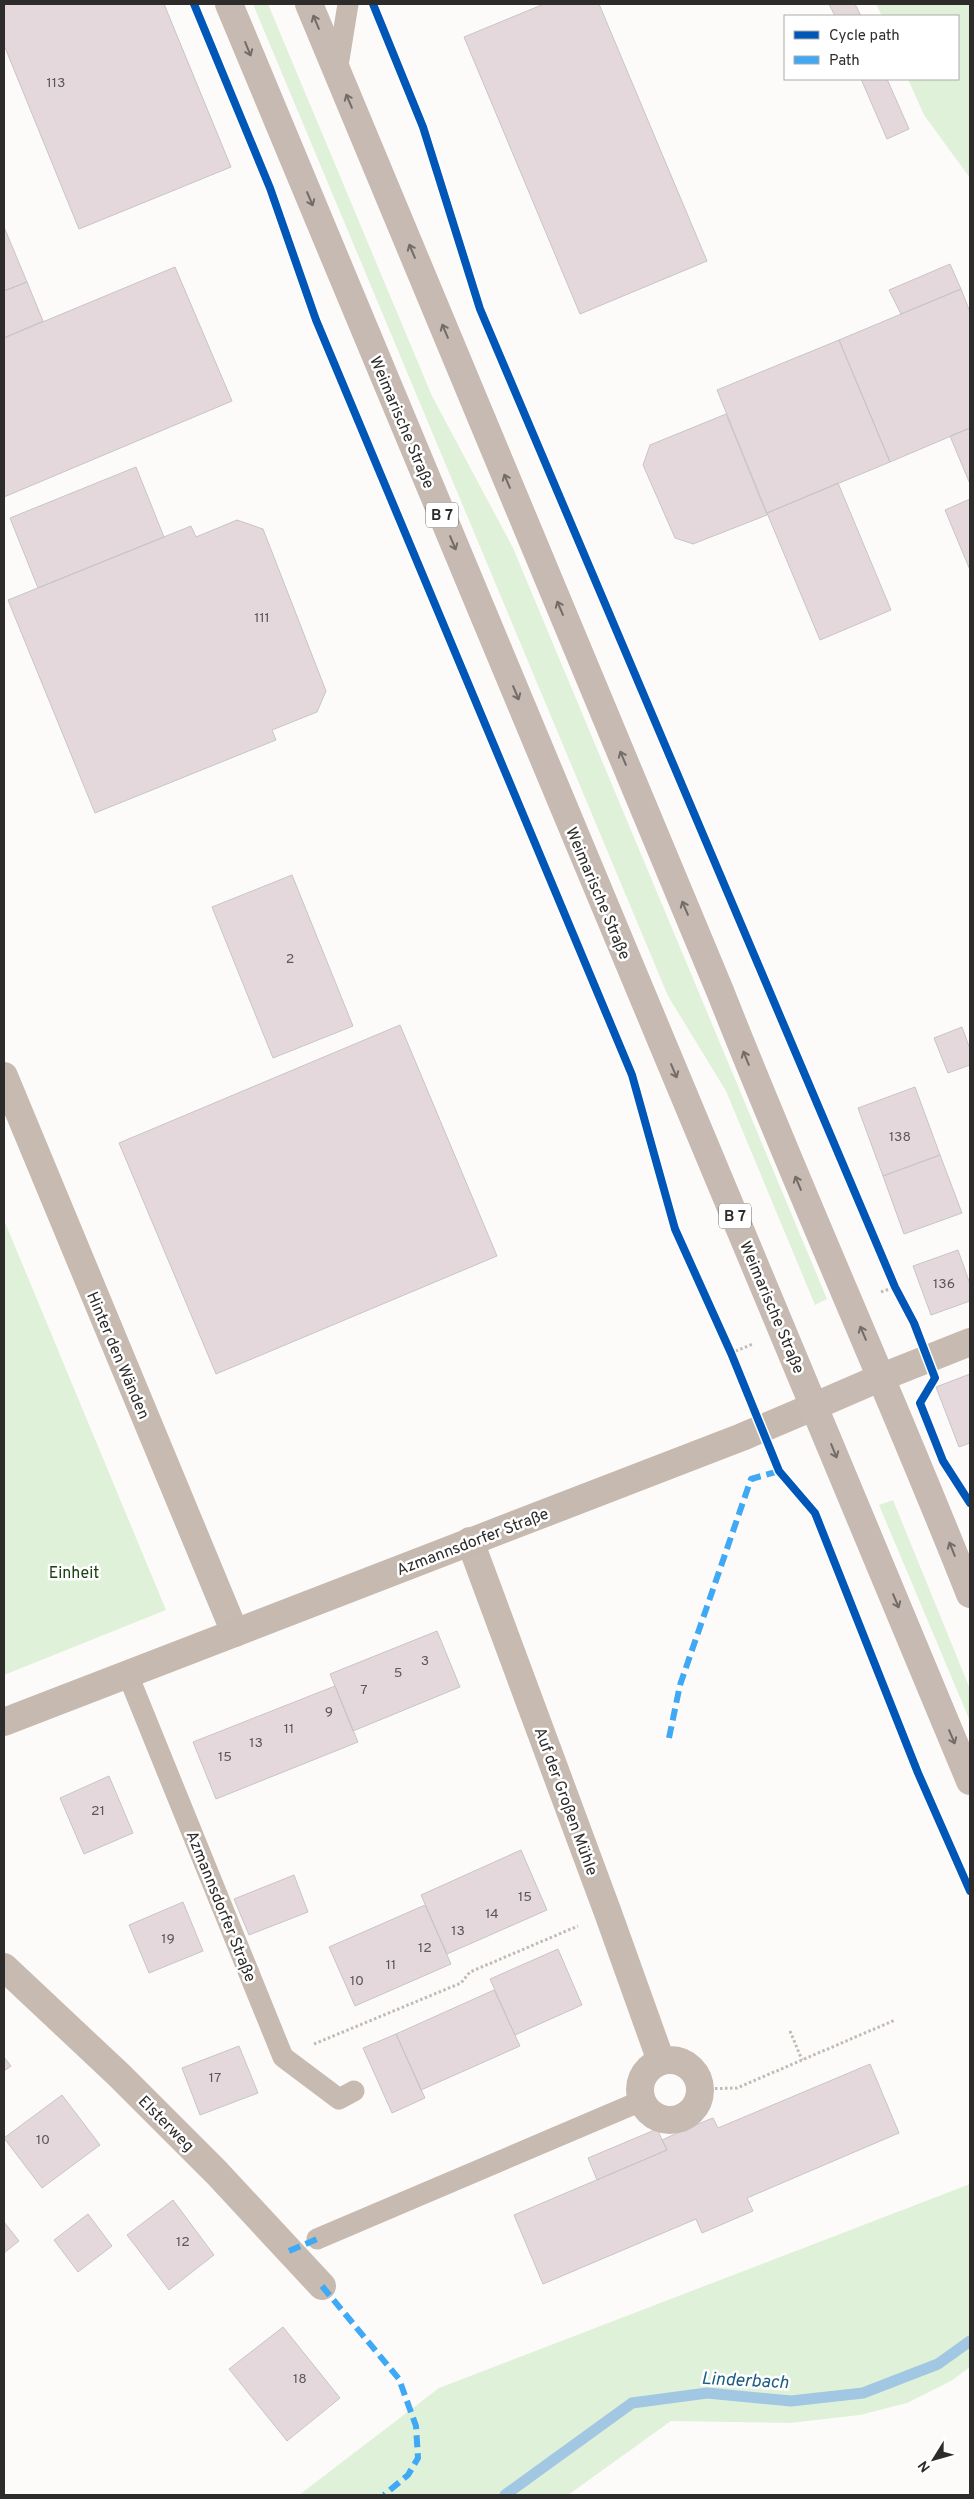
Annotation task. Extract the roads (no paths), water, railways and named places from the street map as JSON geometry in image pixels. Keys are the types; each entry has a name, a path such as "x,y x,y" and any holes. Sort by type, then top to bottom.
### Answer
{"main road":[{"name":"Weimarische Straße","path":"229,4 970,1781"},
{"path":"309,4 716,982 764,1104 882,1378 970,1594"},
{"path":"815,1406 882,1378"}],"street":[{"name":"Hinter den Wänden","path":"4,1076 235,1633"},
{"path":"882,1378 970,1342"},
{"name":"Azmannsdorfer Straße","path":"4,1722 742,1437 815,1406"},
{"name":"Auf der Großen Mühle","path":"470,1541 661,2061"},
{"name":"Elsterweg","path":"4,1967 119,2075 217,2173 322,2286"},
{"path":"661,2061 678,2061 688,2066 697,2078 700,2089 699,2099 685,2123 658,2119 649,2113 641,2101 639,2090 641,2080 650,2067 661,2061"}],"lane":[{"path":"337,72 348,4"},
{"name":"Azmannsdorfer Straße","path":"128,1675 284,2057 338,2099 354,2091"},
{"path":"317,2239 641,2101"}],"waterway":[{"name":"Linderbach","path":"505,2495 632,2403 707,2393 791,2401 863,2393 938,2364 970,2341"}],"park label":[{"name":"Einheit","path":"74,1572"}]}
